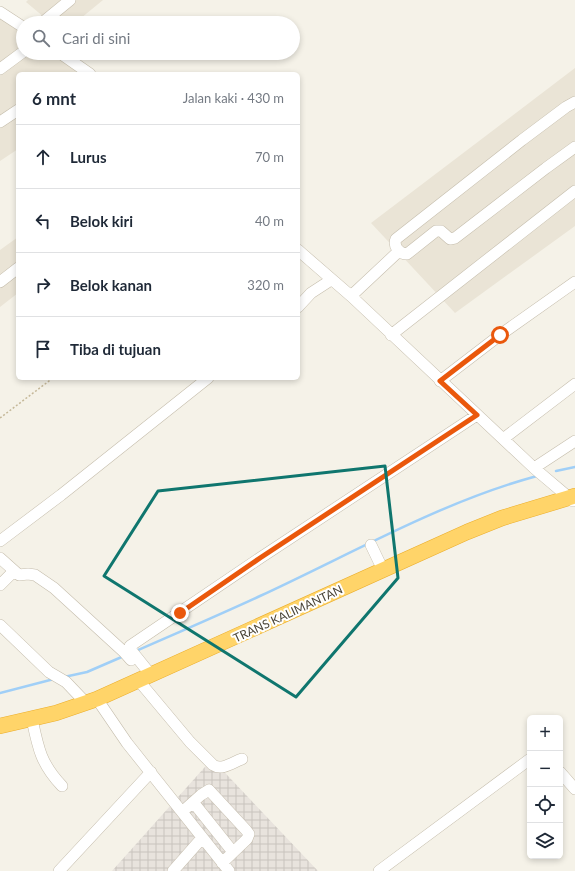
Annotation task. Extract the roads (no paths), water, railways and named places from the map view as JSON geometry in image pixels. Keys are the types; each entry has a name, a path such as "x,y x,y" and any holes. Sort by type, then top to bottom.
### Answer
{"highway":[{"name":"TRANS KALIMANTAN","path":"0,726 56,713 92,701 502,518 573,499"}],"street":[{"path":"51,16 70,0"},
{"path":"1,13 16,23"},
{"path":"0,69 16,57"},
{"path":"70,60 85,71"},
{"path":"575,102 566,107 528,136 396,239 395,245 403,254 410,253 436,231 441,231 450,239 455,238 575,147"},
{"path":"0,122 16,111"},
{"path":"391,335 575,191"},
{"path":"350,296 399,251"},
{"path":"300,252 350,296 539,473 573,499"},
{"path":"0,282 16,270"},
{"path":"300,305 311,293 331,280"},
{"path":"440,381 500,335 575,282"},
{"path":"0,541 61,495 205,380"},
{"path":"503,439 575,384"},
{"path":"130,654 129,648 132,645 260,558 477,415"},
{"path":"539,473 575,441"},
{"path":"371,545 384,570"},
{"path":"0,558 19,575 35,575 54,588 130,654 190,742 213,765 216,767 223,767 242,759"},
{"path":"0,585 14,571"},
{"path":"0,626 49,672 66,682 92,701 151,772 202,838 225,867 233,852 248,836 246,830 209,790 182,812"},
{"path":"32,719 43,761 50,774 62,786"},
{"path":"386,869 527,761"},
{"path":"60,871 151,772"},
{"path":"563,775 575,789"},
{"path":"193,802 233,852"},
{"path":"173,871 202,838"}],"waterway":[{"path":"556,471 575,467"},
{"path":"136,651 260,596 431,514 501,487 537,476"},
{"path":"64,677 87,672 124,656"},
{"path":"0,693 54,679"}]}
